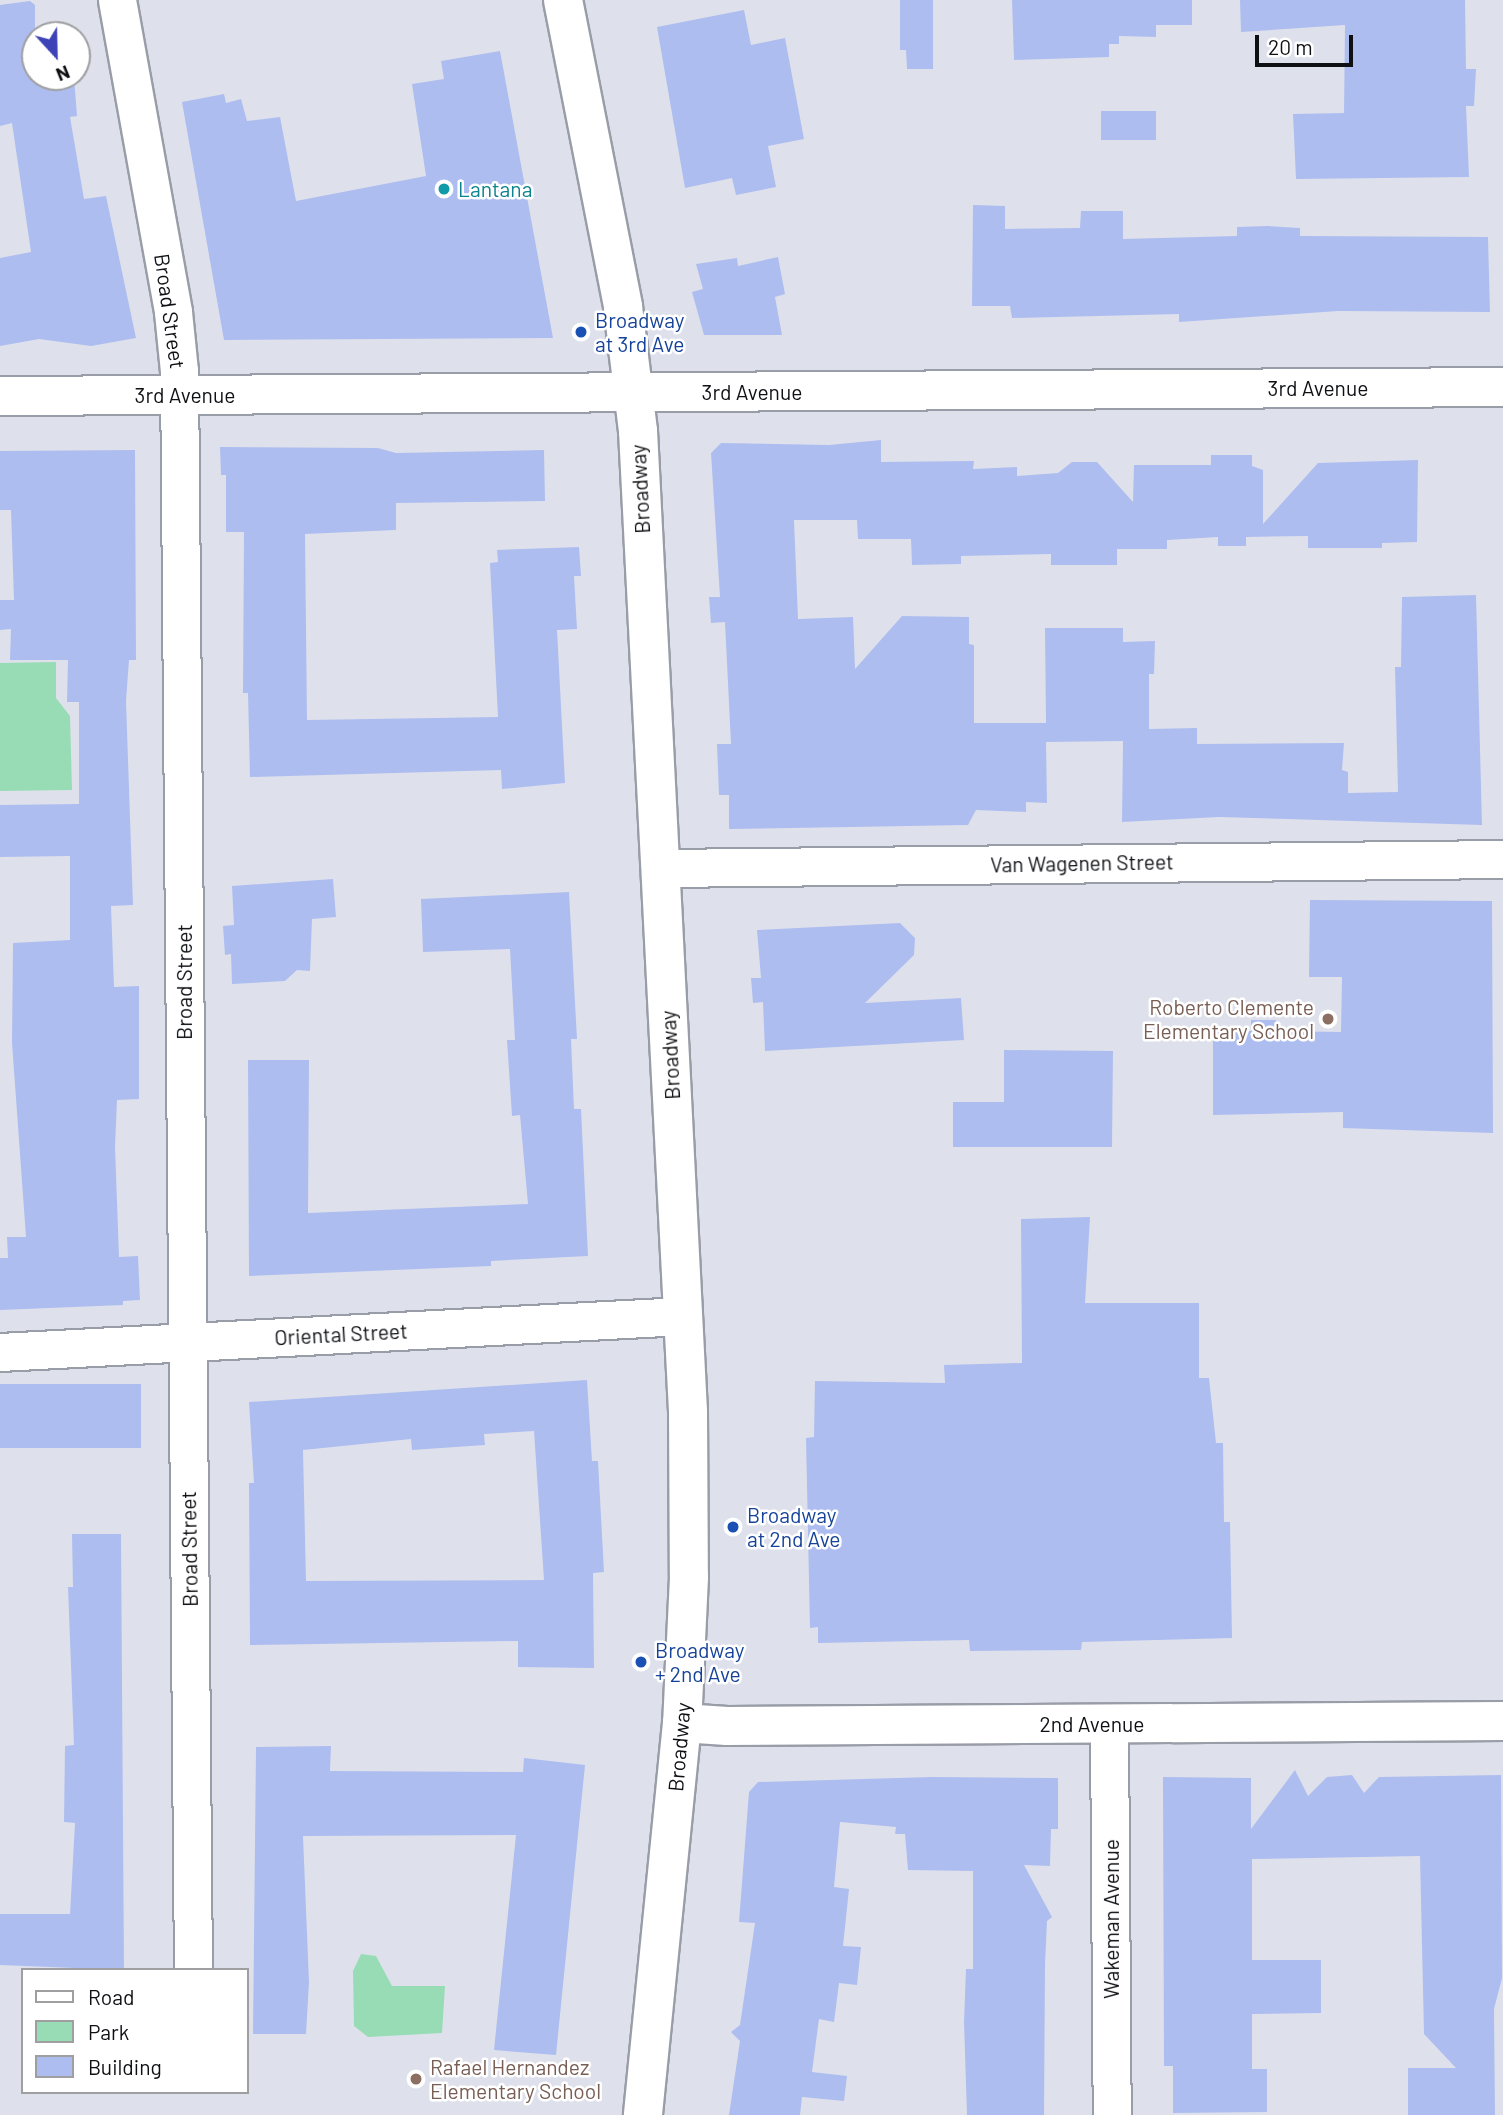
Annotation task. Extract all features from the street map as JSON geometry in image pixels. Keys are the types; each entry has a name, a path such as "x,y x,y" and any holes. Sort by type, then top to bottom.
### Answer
{"street":[{"name":"Broad Street","path":"117,0 173,312 179,395 193,1968"},
{"name":"Broadway","path":"563,0 622,307 634,393 683,1316 690,1523 682,1723 643,2115"},
{"name":"3rd Avenue","path":"0,396 1503,387"},
{"name":"Van Wagenen Street","path":"661,868 1503,859"},
{"name":"Oriental Street","path":"0,1352 683,1316"},
{"name":"2nd Avenue","path":"682,1723 1503,1721"},
{"name":"Wakeman Avenue","path":"1109,1724 1112,2115"}],"green space":[{"path":"56,662 56,698 70,716 72,790 0,791 0,663"},
{"path":"361,1954 376,1956 392,1986 445,1986 442,2033 368,2037 354,2026 353,1971"}],"building":[{"path":"900,0 933,0 933,69 907,69 906,50 900,50"},
{"path":"1012,0 1192,0 1192,25 1156,25 1156,37 1119,36 1119,44 1109,44 1109,57 1014,60"},
{"path":"1240,0 1465,0 1466,69 1476,69 1474,106 1466,106 1469,177 1296,179 1293,114 1344,113 1345,25 1241,32"},
{"path":"30,1 35,5 35,21 21,21 21,91 75,91 77,116 70,117 84,199 106,196 136,338 91,346 39,339 0,346 0,258 31,252 12,123 0,126 0,5"},
{"path":"744,10 751,45 785,38 804,139 768,146 776,187 736,195 732,178 685,188 657,27"},
{"name":"Lantana","path":"500,51 553,338 224,340 182,102 224,94 226,103 241,99 247,121 280,117 296,201 426,176 412,84 444,79 441,61"},
{"path":"1101,111 1156,111 1156,140 1101,140"},
{"path":"973,205 1005,206 1005,229 1080,228 1081,211 1123,211 1123,239 1237,236 1237,227 1268,226 1300,228 1300,236 1488,237 1490,312 1338,311 1179,322 1179,314 1012,318 1010,306 972,306"},
{"path":"778,257 785,294 775,297 782,335 704,335 692,292 703,289 696,264 737,258 738,266"},
{"path":"881,440 881,462 974,461 973,469 1017,467 1017,476 1058,473 1072,462 1097,462 1133,502 1134,465 1211,465 1211,455 1252,455 1252,466 1263,470 1263,524 1318,463 1418,460 1417,542 1382,543 1382,548 1308,548 1308,536 1246,537 1246,546 1218,546 1218,537 1167,540 1167,549 1117,549 1117,565 1051,565 1051,554 961,556 961,564 912,565 911,539 858,539 857,520 794,520 798,619 853,617 855,669 902,616 969,617 969,644 974,645 974,723 1046,723 1045,628 1123,628 1123,642 1155,641 1154,674 1149,674 1149,729 1197,728 1197,744 1344,743 1342,770 1348,772 1348,793 1398,792 1395,667 1401,667 1402,597 1476,595 1482,825 1219,817 1122,822 1123,741 1046,742 1047,803 1026,802 1026,812 976,810 968,825 729,829 729,795 719,795 717,744 731,744 725,622 711,623 709,597 720,597 711,453 721,443 829,445"},
{"path":"220,447 378,448 396,453 544,450 545,501 396,503 396,530 305,534 307,720 498,717 490,563 498,562 497,550 579,547 581,576 574,576 577,629 557,630 565,783 502,789 501,770 250,777 248,693 243,693 244,532 226,532 226,475 221,475"},
{"path":"135,450 136,660 129,660 126,701 133,905 111,906 114,987 139,986 139,1099 117,1100 115,1147 119,1257 138,1256 140,1300 123,1301 123,1305 0,1310 0,1258 8,1258 7,1237 26,1237 12,1043 13,943 70,940 70,856 0,857 0,805 79,804 79,702 67,702 68,660 10,660 11,629 0,630 0,600 14,600 11,510 0,510 0,451"},
{"path":"333,879 336,917 312,919 310,971 297,970 285,981 232,984 231,954 225,955 223,926 234,925 232,886"},
{"path":"569,892 577,1039 571,1039 574,1109 581,1109 588,1256 491,1261 491,1266 249,1276 248,1060 309,1060 308,1213 528,1204 520,1115 512,1116 507,1040 515,1040 510,949 423,952 421,899"},
{"path":"1310,900 1492,901 1493,1133 1343,1128 1343,1112 1213,1115 1213,1031 1251,1031 1251,1020 1276,1020 1276,1031 1341,1032 1342,977 1309,977"},
{"path":"900,923 915,938 914,955 865,1003 961,998 964,1040 765,1051 763,1002 753,1003 751,978 761,978 757,930"},
{"path":"1004,1050 1113,1051 1112,1147 953,1147 953,1102 1004,1102"},
{"path":"1090,1217 1085,1303 1199,1303 1199,1378 1209,1378 1216,1443 1223,1443 1224,1522 1230,1522 1232,1638 1082,1642 1081,1650 970,1651 969,1640 818,1643 818,1627 810,1628 806,1438 814,1437 815,1381 945,1383 944,1365 1022,1363 1021,1219"},
{"path":"587,1380 592,1461 598,1461 604,1572 593,1573 594,1668 518,1667 518,1641 250,1645 249,1483 254,1483 249,1402","holes":["534,1431 544,1580 306,1581 303,1450 411,1439 412,1450 485,1445 484,1434"]},
{"path":"0,1384 141,1384 141,1448 0,1448"},
{"path":"72,1534 121,1534 124,1968 0,1965 0,1914 70,1914 75,1823 64,1822 65,1746 74,1745 68,1587 73,1587"},
{"path":"331,1746 330,1771 523,1772 524,1758 585,1765 556,2055 494,2050 516,1835 303,1836 309,1982 306,2034 253,2034 256,1747"},
{"path":"1295,1770 1308,1796 1327,1777 1352,1775 1364,1793 1379,1777 1501,1775 1502,1978 1494,2009 1495,2115 1408,2115 1408,2068 1456,2068 1424,2034 1420,1856 1252,1859 1252,1960 1321,1960 1321,2013 1252,2014 1252,2069 1267,2069 1267,2112 1173,2113 1173,2066 1164,2066 1163,1777 1251,1778 1251,1829"},
{"path":"932,1777 1058,1778 1058,1829 1051,1829 1050,1866 1024,1865 1052,1917 1047,1921 1045,1964 1044,2115 967,2115 964,2022 966,1969 973,1969 973,1871 908,1870 905,1834 895,1834 896,1827 840,1822 834,1887 849,1889 843,1946 861,1947 857,1985 839,1983 834,2022 819,2019 812,2072 847,2076 844,2101 802,2097 800,2115 729,2115 740,2041 731,2032 740,2025 755,1923 739,1922 749,1792 758,1782"}],"place":[{"name":"Lantana","path":"444,189"},
{"name":"Broadway at 3rd Ave","path":"581,332"},
{"name":"Roberto Clemente Elementary School","path":"1328,1019"},
{"name":"Broadway at 2nd Ave","path":"733,1527"},
{"name":"Broadway + 2nd Ave","path":"641,1662"},
{"name":"Rafael Hernandez Elementary School","path":"416,2079"}]}
